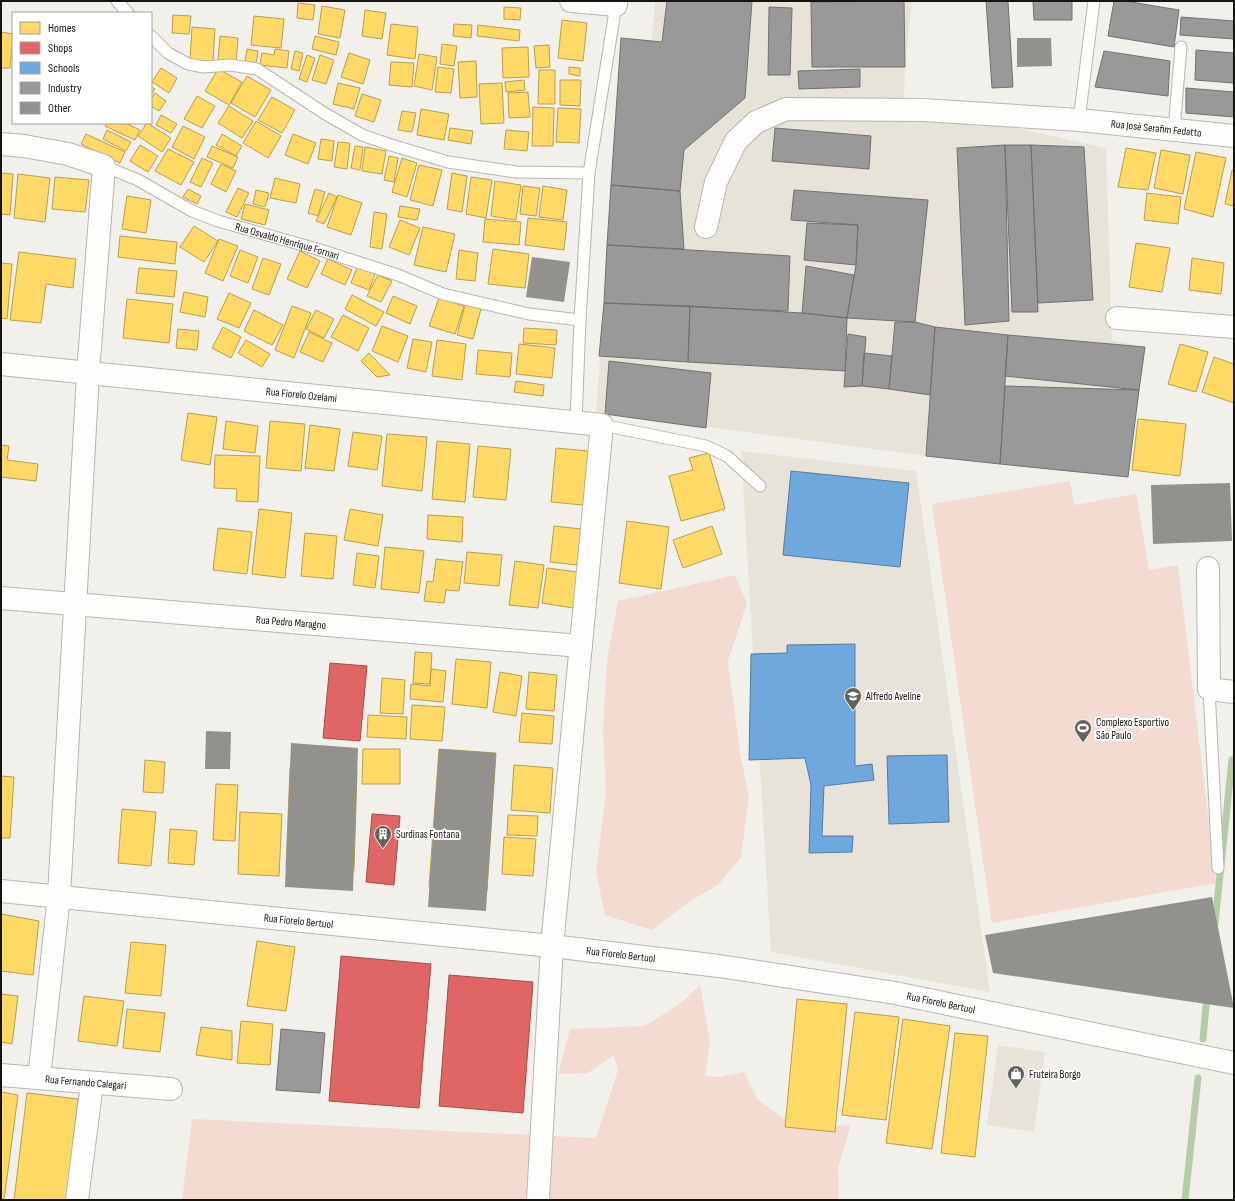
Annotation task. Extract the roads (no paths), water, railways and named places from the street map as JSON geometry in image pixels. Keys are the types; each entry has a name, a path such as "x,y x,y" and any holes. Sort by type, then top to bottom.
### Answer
{"street":[{"path":"571,1 616,3"},
{"name":"Rua José Serafim Fedatto","path":"706,227 716,182 736,140 756,122 786,109 924,110 1079,120 1234,136"},
{"name":"Rua Osvaldo Henrique Fornari","path":"1,144 24,146 68,154 104,166"},
{"path":"39,1078 59,896 88,373 104,166"},
{"path":"1118,318 1234,327"},
{"name":"Rua Fiorelo Ozelami","path":"1,364 602,425"},
{"path":"538,1200 552,946 602,425"},
{"path":"1208,568 1209,689 1234,692"},
{"name":"Rua Pedro Maragno","path":"1,598 581,646"},
{"name":"Rua Fiorelo Bertuol","path":"1,891 552,946 719,966 895,993 1234,1063"},
{"name":"Rua Fernando Calegari","path":"1,1075 171,1089"},
{"path":"77,1200 92,1083"}],"lane":[{"path":"116,1 127,12"},
{"path":"1079,120 1094,1"},
{"path":"576,422 580,320 589,173 616,3"},
{"path":"152,37 168,53 188,64 204,67 230,65 257,69 324,113 362,135 391,145 448,162 516,172 589,173"},
{"path":"1174,130 1181,47"},
{"name":"Rua Osvaldo Henrique Fornari","path":"104,166 138,180 192,211 218,221 317,249 398,275 443,294 529,314 580,320"},
{"path":"602,425 706,446 727,456 760,486"},
{"path":"1209,689 1218,868"}],"waterway":[{"path":"1215,923 1232,760"},
{"path":"1203,1039 1207,995"},
{"path":"1185,1200 1198,1078"}],"place":[{"name":"Alfredo Aveline","path":"853,711"},
{"name":"Complexo Esportivo São Paulo","path":"1083,743"},
{"name":"Surdinas Fontana","path":"383,849"},
{"name":"Fruteira Borgo","path":"1016,1089"}]}
